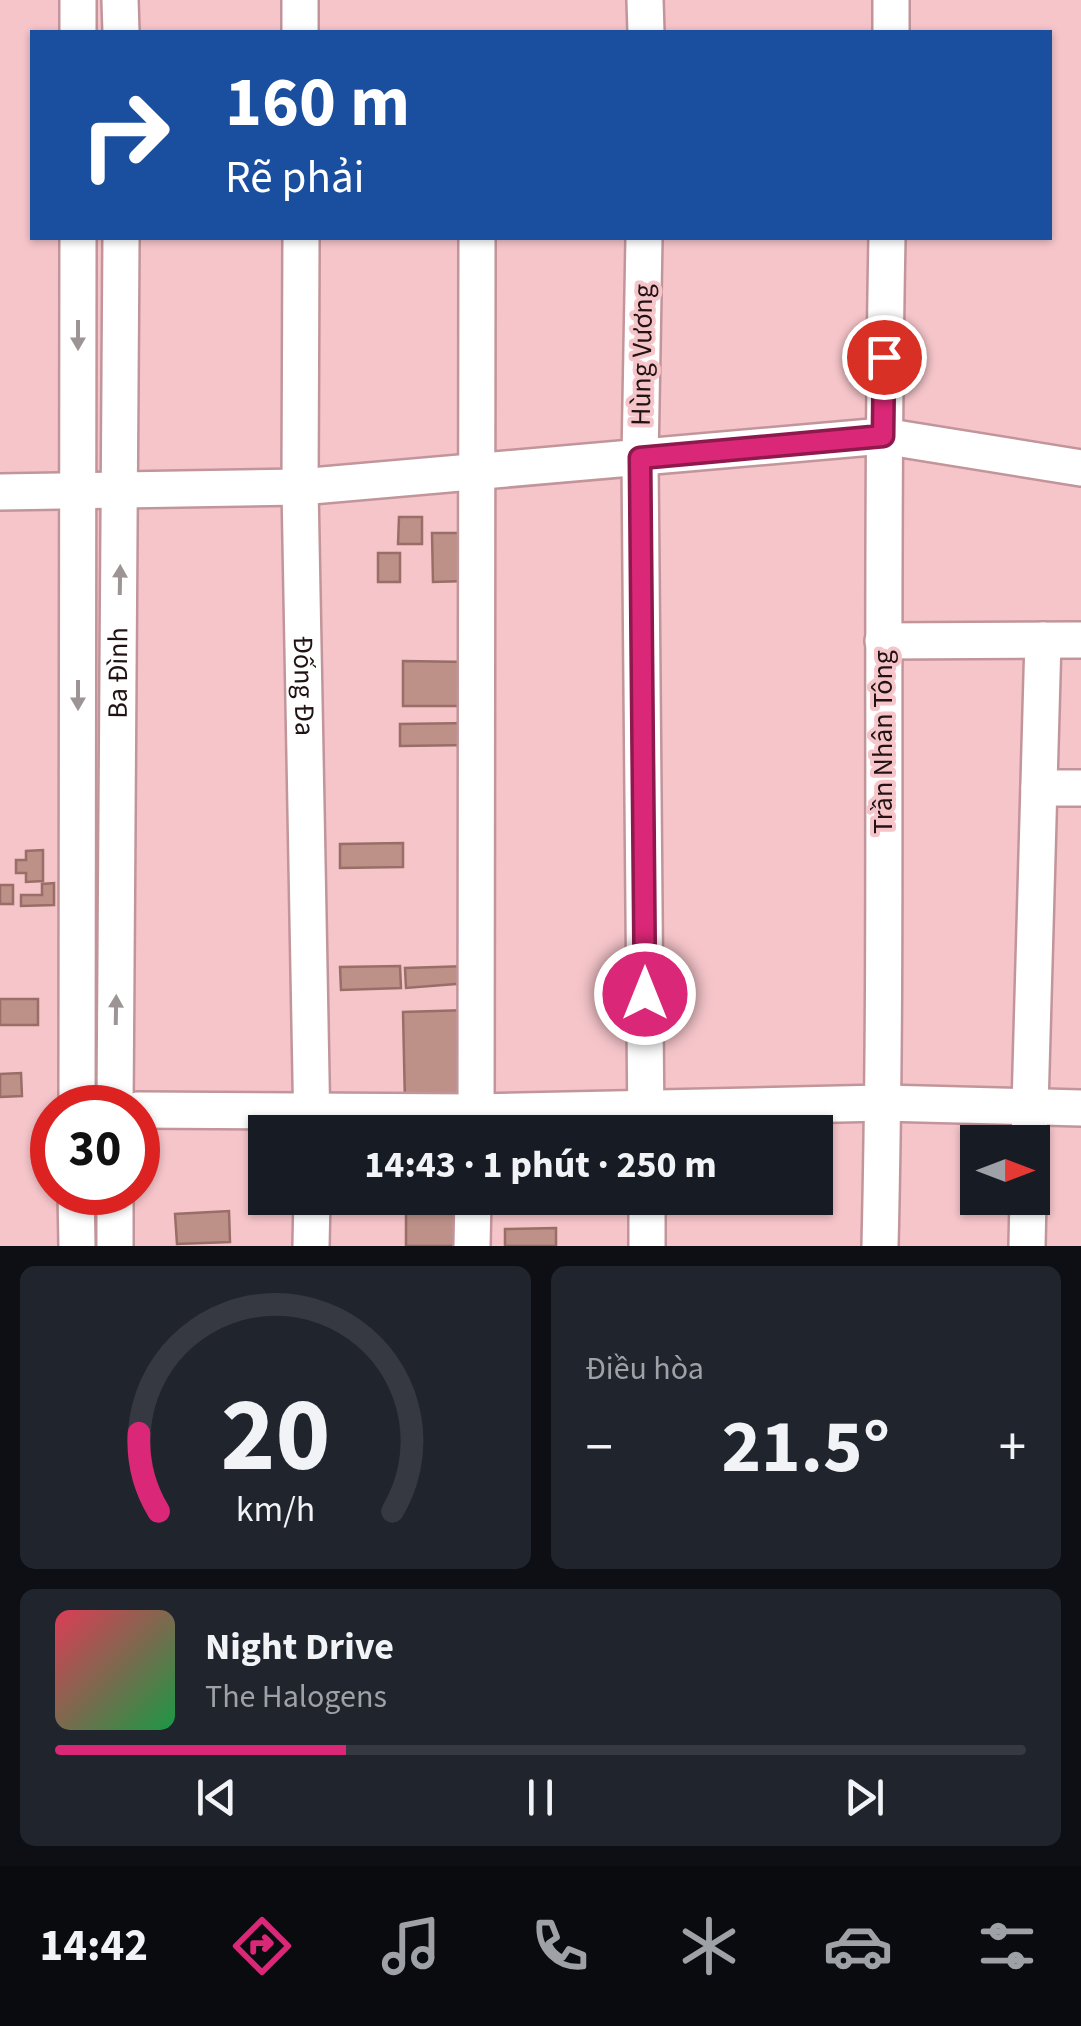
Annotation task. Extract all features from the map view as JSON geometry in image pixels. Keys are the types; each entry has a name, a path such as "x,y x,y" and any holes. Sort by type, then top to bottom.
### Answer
{"street":[{"path":"78,0 78,30"},
{"path":"120,0 120,30"},
{"path":"300,0 300,30"},
{"path":"645,0 646,30"},
{"path":"891,0 891,30"},
{"name":"Ba Đình","path":"77,1085 78,240"},
{"name":"Ba Đình","path":"115,1085 121,240"},
{"name":"Đống Đa","path":"301,240 300,487 312,1115"},
{"path":"476,1115 477,240"},
{"name":"Hùng Vương","path":"644,240 640,458 646,1115"},
{"name":"Trần Nhân Tông","path":"880,1246 884,1103 886,240"},
{"path":"0,492 300,487 883,436 1081,468"},
{"path":"1028,1125 1043,640"},
{"path":"883,641 1081,640"},
{"path":"1039,788 1081,788"},
{"path":"716,1115 884,1103 1081,1108"},
{"path":"160,1112 248,1118"},
{"path":"76,1215 77,1246"},
{"path":"115,1215 115,1246"},
{"path":"312,1215 312,1246"},
{"path":"472,1246 473,1215"},
{"path":"646,1215 647,1246"},
{"path":"1027,1246 1028,1215"}],"building":[{"path":"399,517 422,517 422,544 398,544"},
{"path":"432,533 466,533 466,581 433,582"},
{"path":"378,553 400,553 400,582 378,582"},
{"path":"403,661 469,662 469,706 403,706"},
{"path":"470,723 470,745 400,746 400,724"},
{"path":"403,843 403,867 340,868 340,844"},
{"path":"43,850 43,881 26,882 26,873 16,873 16,860 26,860 26,851"},
{"path":"54,883 54,905 21,906 21,895 42,895 42,884"},
{"path":"0,885 13,885 13,904 0,904"},
{"path":"400,966 401,988 341,990 340,967"},
{"path":"468,966 468,983 406,988 405,968"},
{"path":"0,999 38,999 38,1025 0,1025"},
{"path":"468,1010 471,1101 405,1103 403,1012"},
{"path":"21,1073 22,1096 0,1097 0,1074"},
{"path":"229,1211 230,1242 177,1244 175,1214"},
{"path":"406,1215 468,1215 469,1246 406,1246"},
{"path":"556,1228 556,1246 505,1246 505,1229"}],"route":[{"path":"645,994 640,458 883,436 884,357"}]}
